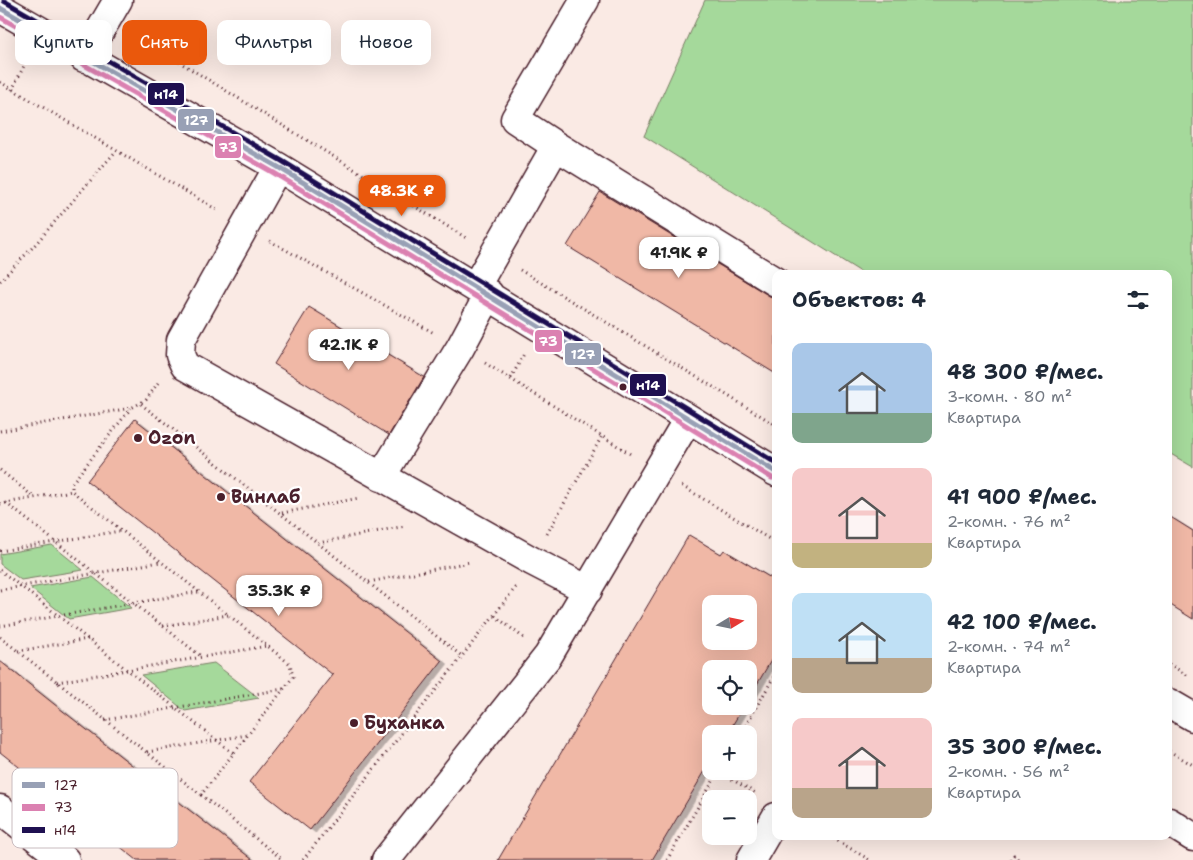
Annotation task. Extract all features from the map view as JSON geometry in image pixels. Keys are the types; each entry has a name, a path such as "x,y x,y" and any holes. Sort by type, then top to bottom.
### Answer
{"street":[{"path":"586,0 515,119 772,280"},
{"path":"0,8 20,20"},
{"path":"106,20 113,9"},
{"path":"96,65 278,167 483,290 539,328 772,470"},
{"path":"392,483 460,348 495,255 556,146"},
{"path":"278,167 181,340 182,362 190,370 452,517 588,590"},
{"path":"386,860 548,656 688,419"},
{"path":"1172,705 1193,717"},
{"path":"0,809 12,818"},
{"path":"752,860 772,824"},
{"path":"1172,824 1193,836"},
{"path":"50,848 65,860"}],"path":[{"path":"113,9 495,255 772,423"},
{"path":"0,82 244,226 460,348 658,472 772,541"},
{"path":"0,281 33,247 116,151"},
{"path":"0,431 131,408 141,404 150,395 180,348"},
{"path":"141,404 463,657"},
{"path":"72,491 72,482 131,408"},
{"path":"303,860 512,594 602,436"},
{"path":"0,470 35,498"},
{"path":"281,514 392,483"},
{"path":"0,504 72,491 293,667 293,677 201,795"},
{"path":"6,503 202,657"},
{"path":"318,543 452,517"},
{"path":"0,551 121,530"},
{"path":"0,590 161,562"},
{"path":"368,582 471,562"},
{"path":"0,570 233,754"},
{"path":"0,626 199,592"},
{"path":"163,626 229,615"},
{"path":"495,616 548,656"},
{"path":"0,637 167,768"},
{"path":"18,651 88,639"},
{"path":"57,682 268,646"},
{"path":"1172,666 1193,679"},
{"path":"746,725 772,680"},
{"path":"105,720 284,689"},
{"path":"147,752 248,735"},
{"path":"1172,753 1193,765"},
{"path":"178,777 283,860"},
{"path":"667,860 714,780"},
{"path":"734,780 760,795"},
{"path":"836,840 870,860"},
{"path":"1011,860 1014,855 1019,860"}],"green space":[{"path":"705,0 1193,0 1193,467 1172,455 1172,270 858,270 644,136"},
{"path":"52,545 83,570 21,580 0,564 0,554"},
{"path":"93,577 131,608 69,619 30,588"},
{"path":"214,663 259,698 185,711 141,675"}],"building":[{"path":"600,192 772,298 772,372 567,246"},
{"path":"309,307 424,377 389,435 274,364"},
{"path":"135,419 442,661 310,830 249,782 333,675 87,481"},
{"path":"1172,518 1193,531 1193,619 1172,606"},
{"path":"689,535 721,554 724,550 772,579 772,659 757,684 757,660 702,660 702,715 739,715 732,725 702,725 702,776 652,860 498,860"},
{"path":"0,661 136,768 20,768 0,752"},
{"path":"178,801 253,860 137,860 122,848 178,848"}],"transit line":[{"name":"н14","path":"4,1 282,161 772,461"},
{"name":"127","path":"0,8 278,167 772,470"},
{"name":"73","path":"0,17 274,173 772,478"}],"place":[{"name":"Ozon","path":"138,438"},
{"name":"Винлаб","path":"221,497"},
{"name":"Буханка","path":"354,723"}]}
